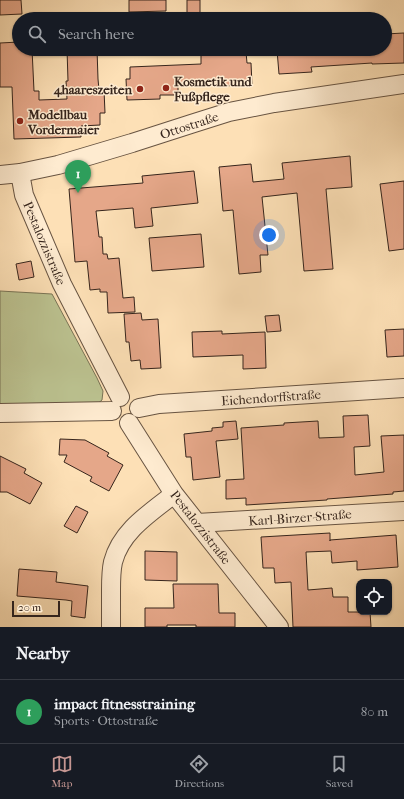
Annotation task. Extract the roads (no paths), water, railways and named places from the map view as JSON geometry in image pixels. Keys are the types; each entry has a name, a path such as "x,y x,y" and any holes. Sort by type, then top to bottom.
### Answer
{"street":[{"name":"Ottostraße","path":"0,175 20,173 58,165 229,112 274,103 404,84"},
{"name":"Pestalozzistraße","path":"20,173 24,196 116,404"},
{"name":"Eichendorffstraße","path":"134,416 159,404 404,388"},
{"path":"0,413 116,404 129,396 136,401 134,416 121,423 115,418 116,404"},
{"name":"Pestalozzistraße","path":"134,416 174,494 279,627"},
{"path":"111,627 113,562 119,547 133,527 174,494"},
{"name":"Karl-Birzer-Straße","path":"197,523 404,511"}],"place":[{"name":"Kosmetik und Fußpflege","path":"166,88"},
{"name":"4haareszeiten","path":"140,89"},
{"name":"Modellbau Vordermaier","path":"20,121"},
{"name":"impact fitnesstraining","path":"78,193"}]}
